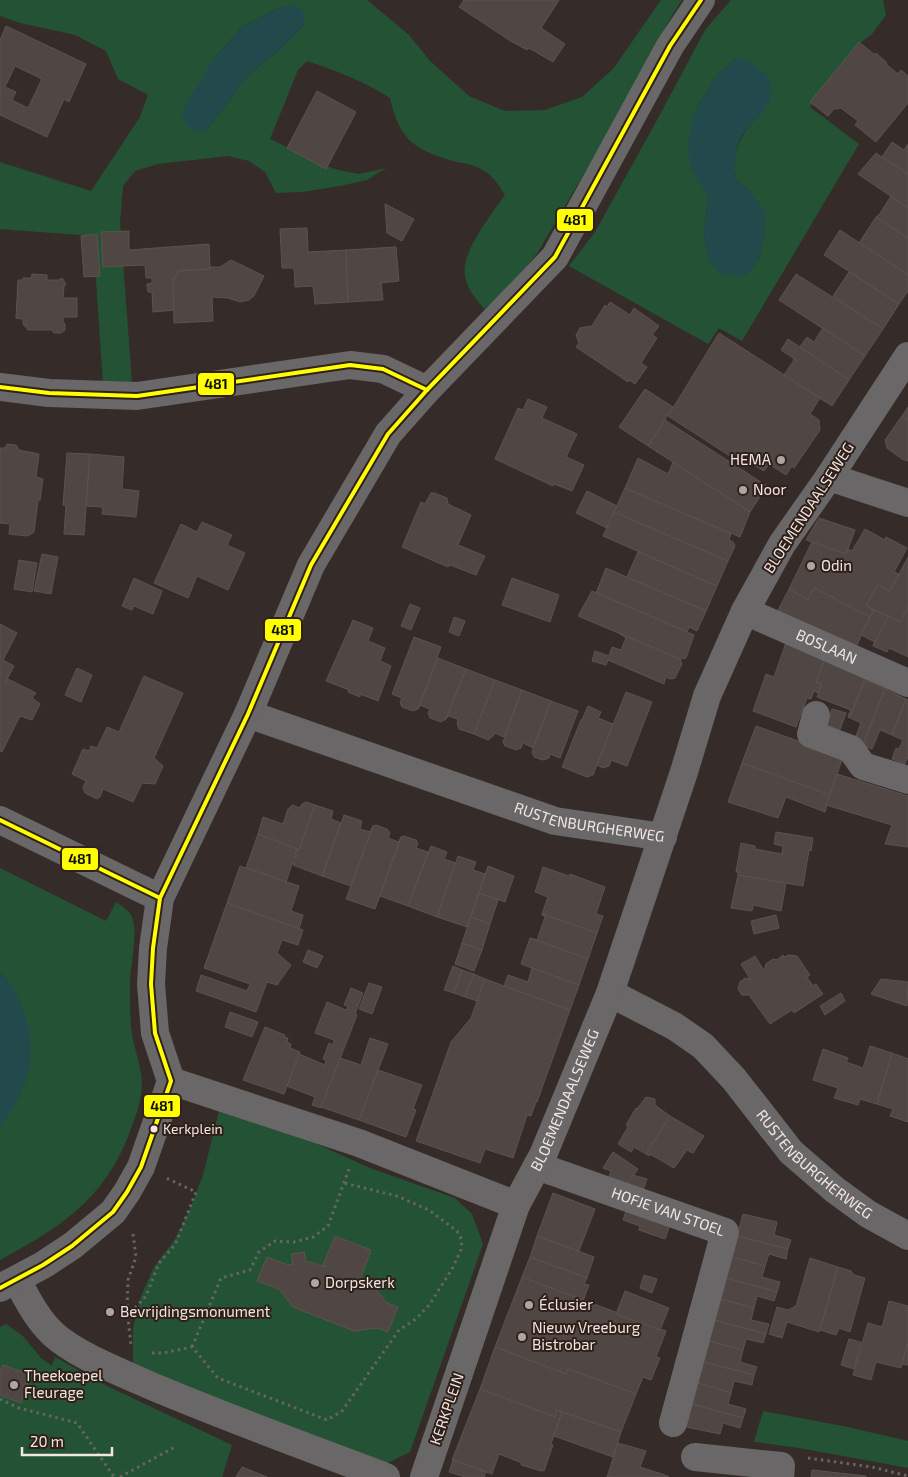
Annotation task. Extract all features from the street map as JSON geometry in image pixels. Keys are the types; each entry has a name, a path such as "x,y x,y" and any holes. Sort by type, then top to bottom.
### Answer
{"street":[{"path":"386,1477 198,1406 132,1365 76,1350 52,1334 31,1306 8,1284 72,1246 113,1212 141,1167 171,1081 155,1033 151,984 153,948 160,898 248,714 311,565 388,434 427,390 555,257 670,46 701,0"},
{"name":"BLOEMENDAALSEWEG","path":"662,837 707,696 745,611 782,544 829,477 908,356"},
{"path":"0,387 49,393 137,396 350,365 383,369 427,390"},
{"path":"829,477 908,503"},
{"name":"BOSLAAN","path":"745,611 908,683"},
{"name":"RUSTENBURGHERWEG","path":"248,714 555,821 662,837 610,994 674,1026 703,1046 734,1079 791,1152 835,1190 868,1214 908,1236"},
{"path":"816,715 811,734 851,748 863,766 908,780"},
{"path":"0,820 160,898"},
{"name":"BLOEMENDAALSEWEG","path":"516,1205 537,1166 610,994"},
{"path":"171,1081 358,1143 516,1205"},
{"name":"HOFJE VAN STOEL","path":"537,1166 725,1232 673,1423"},
{"name":"KERKPLEIN","path":"424,1477 516,1205"},
{"path":"695,1457 780,1471"}],"path":[{"path":"192,1347 220,1278 250,1270 259,1252 275,1241 294,1242 313,1237 328,1226 358,1143"},
{"path":"127,1309 135,1308 146,1296 159,1263 175,1245 196,1192 141,1167"},
{"path":"192,1347 218,1378 328,1420 342,1411 399,1330 416,1319 430,1304 452,1269 461,1250 462,1240 457,1231 429,1210 397,1196 344,1183"},
{"path":"113,1212 133,1234 136,1257 128,1280 127,1309 132,1365 163,1353 192,1347"},
{"path":"0,1400 19,1408 77,1424 114,1477"},
{"path":"120,1477 175,1447"},
{"path":"780,1471 808,1458 872,1467 908,1476"}],"green space":[{"path":"0,0 367,0 409,35 430,61 469,96 505,111 545,110 582,97 613,69 661,0 682,0 667,24 634,89 538,252 507,292 484,309 472,294 465,276 467,256 478,234 505,195 494,179 483,170 473,165 439,157 410,141 398,124 390,98 360,81 307,61 298,70 270,139 334,169 359,174 386,168 367,180 303,192 276,193 265,172 249,161 228,156 158,164 135,171 123,186 120,222 132,382 103,384 93,236 0,229 0,162 91,191 140,117 148,95 118,79 106,51 75,35 20,23 0,16","holes":["296,5 304,25 278,51 247,76 207,130 214,59 242,27 276,9"]},
{"path":"731,0 883,0 886,15 872,34 856,46 810,107 859,144 742,341 719,328 708,344 569,266 595,232 705,30","holes":["736,58 752,122 739,143 735,155 736,179 750,191 765,231 759,259 747,274 704,237 708,195 693,116 715,77"]},
{"path":"0,868 106,921 116,902 131,915 134,924 134,942 130,981 131,1023 142,1086 129,1134 119,1157 107,1177 77,1210 42,1236 0,1260 0,1127 21,1093 2,973 0,972"},
{"path":"220,1107 317,1144 370,1168 455,1198 472,1214 483,1244 410,1452 388,1463 354,1452 133,1367 133,1328 141,1296 154,1267 175,1239 190,1209 203,1175"},
{"path":"6,1324 23,1336 41,1358 52,1366 55,1357 107,1386 232,1445 222,1477 0,1477 0,1327"},
{"path":"763,1411 848,1427 908,1441 908,1468 799,1448 754,1442"}],"water":[{"path":"296,5 304,14 304,25 278,51 247,76 207,130 193,132 183,119 186,103 214,59 242,27 276,9"},
{"path":"736,58 750,62 763,72 770,82 771,91 768,104 740,139 735,166 736,179 750,191 765,212 765,231 759,259 747,274 733,276 720,274 708,260 704,237 708,195 690,165 688,145 693,116 715,77"},
{"path":"0,972 16,993 22,1005 31,1047 28,1073 23,1087 13,1108 0,1127"}],"building":[{"path":"464,0 559,0 541,28 565,44 553,62 529,48 527,50 509,40 459,7"},
{"path":"6,26 86,64 69,102 64,99 47,137 0,115 0,40","holes":["15,66 42,79 28,108 12,100 16,92 5,87"]},
{"path":"859,42 875,55 876,53 898,74 901,70 908,76 908,103 876,142 855,125 858,121 841,108 834,109 828,116 810,102"},
{"path":"317,91 356,112 326,169 287,148"},
{"path":"892,142 904,150 908,144 908,174 882,157"},
{"path":"876,153 908,174 908,208 858,174"},
{"path":"891,196 908,208 908,238 876,217"},
{"path":"385,204 414,219 402,241 387,233"},
{"path":"876,217 908,238 908,275 859,243"},
{"path":"307,228 308,252 346,250 348,302 315,304 313,286 295,287 294,268 282,268 280,229"},
{"path":"840,230 908,275 908,291 899,304 824,255"},
{"path":"129,231 129,250 209,244 210,269 179,271 173,280 175,310 153,312 152,292 148,292 147,284 152,283 152,278 146,278 145,265 103,267 101,232"},
{"path":"97,234 100,276 84,277 81,236"},
{"path":"396,247 399,281 381,283 383,300 348,302 346,250"},
{"path":"231,260 264,276 254,296 249,300 240,302 228,298 212,297 213,321 174,323 173,280 179,271 220,267"},
{"path":"849,272 899,304 883,329 833,296"},
{"path":"32,274 47,275 47,280 59,280 62,278 66,284 64,286 63,298 77,298 77,317 63,317 65,330 61,333 54,333 52,330 28,330 23,324 23,319 16,318 18,280 31,278"},
{"path":"796,274 883,329 865,356 779,300"},
{"path":"610,302 630,315 634,308 659,326 652,335 657,338 641,363 647,367 635,384 629,380 628,382 576,347 579,343 576,335 580,328 592,326 605,305 607,307"},
{"path":"823,328 865,356 849,380 799,348 807,337 814,342"},
{"path":"719,333 820,398 810,414 819,420 820,430 794,468 792,466 786,475 769,464 764,471 739,456 736,460 668,416"},
{"path":"788,339 849,380 832,406 784,375 794,360 781,350"},
{"path":"645,389 673,407 648,446 619,427"},
{"path":"528,399 547,407 542,418 577,434 566,457 584,465 572,491 554,484 553,486 495,459 518,408 523,410"},
{"path":"908,407 908,420 902,416"},
{"path":"902,416 908,420 908,461 887,448 885,440"},
{"path":"665,420 767,486 750,512 648,446"},
{"path":"7,444 16,445 19,450 39,454 36,477 43,479 34,532 28,536 9,534 10,524 0,523 0,448 5,448"},
{"path":"67,453 90,454 84,535 64,534 66,505 63,505"},
{"path":"90,454 124,457 122,489 139,491 136,517 102,514 103,507 86,506"},
{"path":"638,458 668,474 673,462 750,512 740,537 625,488"},
{"path":"625,488 731,534 729,540 735,546 728,561 614,512"},
{"path":"587,491 617,506 607,528 576,513"},
{"path":"431,493 447,498 448,504 471,515 458,545 485,556 476,575 450,565 448,567 402,547 421,502 425,504"},
{"path":"614,512 728,561 717,586 603,536"},
{"path":"819,518 855,530 846,554 806,540"},
{"path":"202,522 232,535 227,545 245,553 228,590 197,576 188,598 154,583 181,524 197,532"},
{"path":"865,529 885,540 886,537 907,548 894,572 899,574 890,591 878,584 866,606 874,610 870,617 814,588 808,600 789,589 812,542 846,554 848,549 852,551"},
{"path":"638,552 717,586 706,611 627,577"},
{"path":"42,554 58,557 51,594 34,591"},
{"path":"908,557 908,607 900,622 866,606 878,584 890,591"},
{"path":"19,560 37,563 32,592 14,589"},
{"path":"606,568 706,611 697,631 689,627 687,632 596,593"},
{"path":"134,578 162,591 153,614 134,606 132,610 122,606"},
{"path":"512,578 559,595 550,622 502,605"},
{"path":"814,588 870,617 856,647 776,614 789,589 808,600"},
{"path":"592,591 694,635 686,658 680,659 578,616"},
{"path":"410,604 420,608 411,630 401,626"},
{"path":"908,607 908,657 889,648 887,652 873,646 888,616 900,622"},
{"path":"874,610 888,616 875,642 861,635"},
{"path":"454,617 465,621 459,636 449,632"},
{"path":"353,620 373,628 368,641 385,648 380,661 391,666 378,701 360,694 360,697 348,692 349,690 326,681"},
{"path":"0,624 17,633 3,660 14,666 5,683 8,679 36,693 32,698 40,704 32,720 20,716 2,752 0,751"},
{"path":"619,633 680,659 682,664 675,678 670,679 666,677 664,684 608,660 606,665 592,661 595,651 609,656 612,647 621,650 626,638"},
{"path":"414,637 441,647 418,709 413,711 402,707 400,702 402,698 392,694"},
{"path":"787,640 827,654 816,682 822,684 818,693 814,691 811,699 807,698 796,727 753,711 766,674 774,677"},
{"path":"827,654 868,670 851,715 849,714 851,710 817,697 822,684 816,682"},
{"path":"438,658 466,669 446,719 441,722 430,718 428,713 430,709 420,705 418,709"},
{"path":"77,668 92,675 81,702 65,695"},
{"path":"466,669 495,680 474,734 459,729 458,719 448,716 446,719"},
{"path":"144,676 183,693 154,758 163,766 155,784 142,783 133,802 103,789 100,797 97,799 85,793 83,787 86,781 72,774 83,749 89,751 91,746 97,748 107,727 119,732"},
{"path":"495,680 522,690 504,737 495,733 488,740 474,734"},
{"path":"865,680 885,689 863,745 854,741 861,723 848,717 849,714 851,715"},
{"path":"885,689 906,699 892,735 880,730 872,749 863,745"},
{"path":"522,690 551,701 533,748 523,743 521,748 516,750 505,746 503,742"},
{"path":"626,692 652,702 627,766 611,760 609,766 603,768 597,765"},
{"path":"906,699 908,700 908,757 905,764 892,759 896,748 899,749 903,740 892,735"},
{"path":"551,701 578,711 560,758 550,754 549,758 543,760 534,757 532,752"},
{"path":"588,706 601,712 598,718 613,724 593,775 587,777 562,767"},
{"path":"832,709 846,713 838,735 825,730"},
{"path":"756,726 843,757 830,795 742,763"},
{"path":"742,763 830,795 825,812 786,797 778,818 728,802"},
{"path":"837,774 908,796 908,847 885,844 892,825 826,805"},
{"path":"306,802 315,805 299,850 258,834 263,817 283,824 288,809 292,805 300,808"},
{"path":"315,805 333,811 331,819 341,823 322,876 293,865 297,849 299,850"},
{"path":"344,815 362,821 360,829 370,832 373,826 351,886 322,876"},
{"path":"376,825 387,829 390,833 388,838 399,842 401,837 375,909 346,899 373,826"},
{"path":"776,832 813,838 803,886 738,875 738,872 736,872 741,843 755,846 755,849 782,854 783,846 774,844"},
{"path":"258,834 297,849 286,882 246,868"},
{"path":"404,836 416,840 418,843 416,848 428,852 408,906 380,896 401,837"},
{"path":"431,846 447,852 444,859 456,863 437,917 408,906"},
{"path":"458,856 476,862 473,870 485,874 467,927 437,917"},
{"path":"240,866 299,886 291,911 303,915 299,929 227,903"},
{"path":"488,866 514,876 505,902 479,893"},
{"path":"543,867 569,876 570,874 605,887 596,914 603,916 597,933 542,914 548,897 535,892"},
{"path":"738,875 786,883 781,911 753,905 752,911 731,908"},
{"path":"479,893 498,900 490,924 471,917"},
{"path":"227,903 303,930 298,945 282,940 277,953 291,965 277,985 267,982 256,1012 196,991 201,975 247,991 250,984 204,968"},
{"path":"542,914 597,933 588,959 530,938 537,940 545,917"},
{"path":"776,915 779,928 754,934 751,921"},
{"path":"471,917 490,924 482,950 462,943"},
{"path":"530,938 588,959 579,985 521,964"},
{"path":"462,943 482,950 474,971 455,964"},
{"path":"308,950 323,956 317,968 303,962"},
{"path":"783,955 785,957 788,955 797,956 810,975 807,977 813,986 816,984 823,994 794,1013 792,1010 770,1024 749,995 742,995 738,989 740,982 745,978 750,979 741,964 755,956 763,969 773,959 777,960"},
{"path":"453,966 462,970 454,993 444,990"},
{"path":"532,968 579,985 570,1010 504,986 508,975 528,982"},
{"path":"462,970 474,974 465,997 454,993"},
{"path":"474,974 485,979 477,1001 465,997"},
{"path":"485,979 570,1010 537,1102 531,1116 527,1115 513,1158 485,1149 480,1163 416,1141 451,1042 471,1018"},
{"path":"881,979 908,982 907,1006 871,994"},
{"path":"369,983 382,987 372,1014 359,1009"},
{"path":"351,988 363,993 355,1014 357,1015 321,1108 312,1105 315,1097 287,1086 299,1054 325,1065 326,1060 323,1059 329,1043 333,1045 334,1040 315,1033 327,1002 346,1010 348,1006 344,1005"},
{"path":"841,993 845,1001 825,1015 820,1006"},
{"path":"230,1012 258,1022 252,1037 225,1027"},
{"path":"265,1027 285,1035 284,1037 288,1038 287,1042 291,1044 290,1048 300,1052 284,1094 243,1080"},
{"path":"370,1038 388,1044 359,1120 321,1107 340,1058 361,1065"},
{"path":"870,1046 892,1053 877,1104 860,1099 858,1105 834,1098 838,1088 813,1080 823,1049 848,1058 846,1062 863,1068"},
{"path":"892,1053 908,1059 908,1122 890,1116 893,1109 877,1104"},
{"path":"378,1070 422,1085 413,1109 416,1110 406,1137 359,1120"},
{"path":"646,1097 655,1099 655,1105 670,1116 646,1154 634,1147 631,1152 618,1144 636,1108"},
{"path":"670,1116 704,1136 693,1153 687,1150 674,1168 650,1154 649,1156 646,1154"},
{"path":"613,1152 638,1169 624,1189 607,1182 611,1171 603,1168"},
{"path":"633,1175 647,1179 642,1194 624,1189"},
{"path":"553,1193 595,1209 579,1251 537,1236"},
{"path":"628,1205 672,1219 665,1239 639,1230 640,1226 623,1220"},
{"path":"743,1214 777,1222 774,1235 791,1240 788,1249 737,1236"},
{"name":"Dorpskerk","path":"335,1236 371,1250 361,1278 358,1280 372,1285 387,1303 398,1307 388,1332 377,1328 354,1331 293,1307 279,1289 257,1281 267,1257 288,1265 293,1264 291,1254 304,1252 306,1262 325,1267 323,1265"},
{"path":"537,1236 594,1257 587,1278 530,1257"},
{"path":"737,1236 788,1249 786,1259 769,1254 765,1266 731,1257"},
{"path":"530,1257 587,1278 584,1284 589,1285 583,1301 522,1277"},
{"path":"731,1257 765,1266 762,1277 780,1282 777,1292 726,1278"},
{"path":"810,1258 838,1267 819,1332 787,1322 782,1338 769,1334 777,1307 788,1310 796,1306"},
{"path":"838,1267 865,1278 850,1332 839,1328 836,1335 820,1330"},
{"path":"644,1275 657,1279 652,1293 640,1288"},
{"path":"522,1277 666,1331 656,1357 660,1358 651,1380 643,1377 636,1394 568,1369 566,1374 495,1347"},
{"path":"726,1278 777,1292 774,1301 757,1296 754,1308 720,1299"},
{"path":"625,1291 669,1308 660,1330 616,1314"},
{"path":"720,1299 754,1308 751,1320 769,1324 766,1334 714,1320"},
{"path":"889,1301 908,1306 908,1342 901,1368 876,1362 871,1380 853,1375 868,1323 882,1327"},
{"path":"714,1320 766,1334 763,1343 746,1339 743,1350 709,1341"},
{"path":"849,1339 861,1342 854,1369 841,1365"},
{"path":"709,1341 743,1350 740,1362 757,1367 754,1375 703,1362"},
{"path":"908,1342 908,1365 902,1364"},
{"path":"495,1347 566,1374 568,1369 636,1394 621,1432 557,1410 555,1417 480,1389"},
{"path":"703,1362 754,1375 752,1385 734,1381 731,1393 698,1383"},
{"name":"Theekoepel Fleurage","path":"3,1365 31,1375 21,1403 0,1395 0,1373"},
{"path":"698,1383 731,1393 728,1404 746,1409 743,1418 692,1404"},
{"path":"480,1389 555,1417 557,1410 562,1412 544,1471 521,1465 522,1463 499,1454 492,1474 452,1460"},
{"path":"692,1404 743,1418 740,1428 723,1423 720,1434 686,1427"},
{"path":"562,1412 621,1432 613,1457 554,1436"},
{"path":"618,1443 646,1451 640,1467 668,1477 607,1477"},
{"path":"453,1460 486,1472 484,1477 465,1477 449,1472"},
{"path":"242,1467 267,1477 236,1477"},
{"path":"812,1470 866,1476 866,1477 811,1477"}],"transit line":[{"name":"481","path":"0,1288 43,1265 72,1246 113,1212 141,1167 171,1081 155,1033 151,984 153,948 160,898 248,714 311,565 388,434 427,390 555,257 670,46 701,0"},
{"name":"481","path":"0,387 49,393 137,396 350,365 383,369 427,390"},
{"name":"481","path":"0,820 160,898"}],"place":[{"name":"HEMA","path":"781,460"},
{"name":"Noor","path":"743,490"},
{"name":"Odin","path":"811,566"},
{"name":"Kerkplein","path":"154,1129"},
{"name":"Dorpskerk","path":"315,1283"},
{"name":"Éclusier","path":"529,1305"},
{"name":"Bevrijdingsmonument","path":"110,1312"},
{"name":"Nieuw Vreeburg Bistrobar","path":"522,1337"},
{"name":"Theekoepel Fleurage","path":"14,1385"}]}
